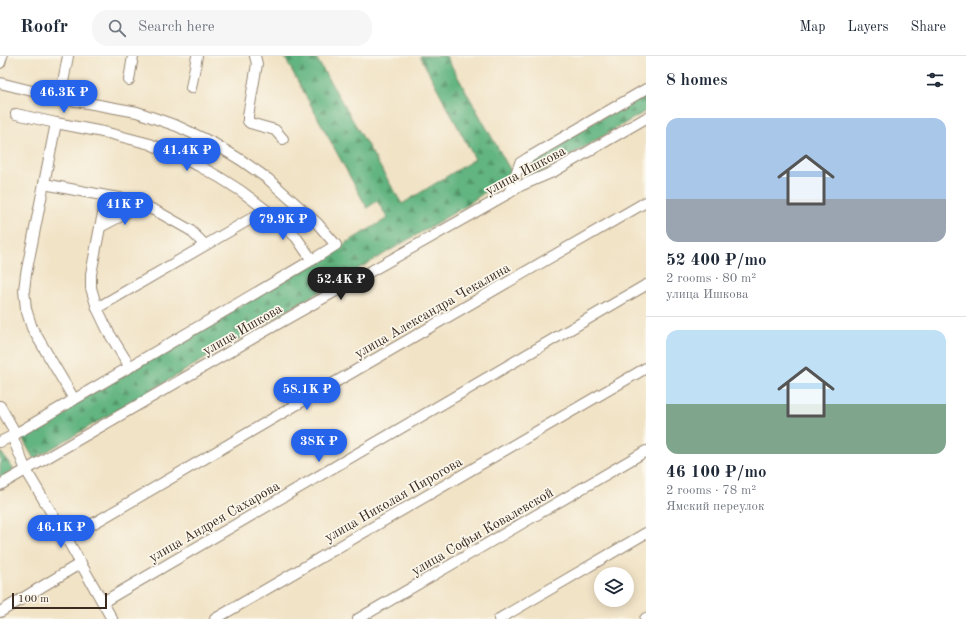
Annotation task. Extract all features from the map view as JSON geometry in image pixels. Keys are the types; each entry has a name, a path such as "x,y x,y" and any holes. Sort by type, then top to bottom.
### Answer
{"street":[{"path":"0,63 2,56"},
{"path":"0,83 60,98 68,56"},
{"path":"128,80 133,56"},
{"path":"190,88 197,56"},
{"path":"255,56 257,64 248,121 250,123 275,130 283,139"},
{"path":"509,193 520,163 646,89"},
{"name":"улица Ишкова","path":"0,442 336,245 317,223 268,179 213,143 177,126 137,112 60,98"},
{"path":"16,114 108,133 150,144 199,166 241,191 266,210 296,237 312,260"},
{"name":"улица Ишкова","path":"0,485 267,330 520,186 553,172 646,118"},
{"path":"56,123 24,290 26,309 32,328 74,399"},
{"path":"44,184 125,199 160,213 190,230 205,245"},
{"path":"107,196 100,227 91,288 97,308 109,333 130,367"},
{"name":"улица Александра Чекалина","path":"67,539 646,202"},
{"path":"100,227 123,215 138,204"},
{"path":"97,308 266,210"},
{"name":"улица Андрея Сахарова","path":"103,602 646,285"},
{"name":"улица Николая Пирогова","path":"215,619 646,368"},
{"path":"0,406 14,435 26,470 112,619"},
{"name":"улица Софьи Ковалевской","path":"358,619 646,451"},
{"path":"499,619 646,533"},
{"path":"0,612 81,563"}],"green space":[{"path":"284,56 315,56 402,204 475,159 420,56 446,56 512,173 464,207 34,459 21,436 388,218 377,201 367,208"},
{"path":"646,91 646,111 533,177 526,177 521,172 525,164"},
{"path":"0,451 14,470 0,478"}]}
